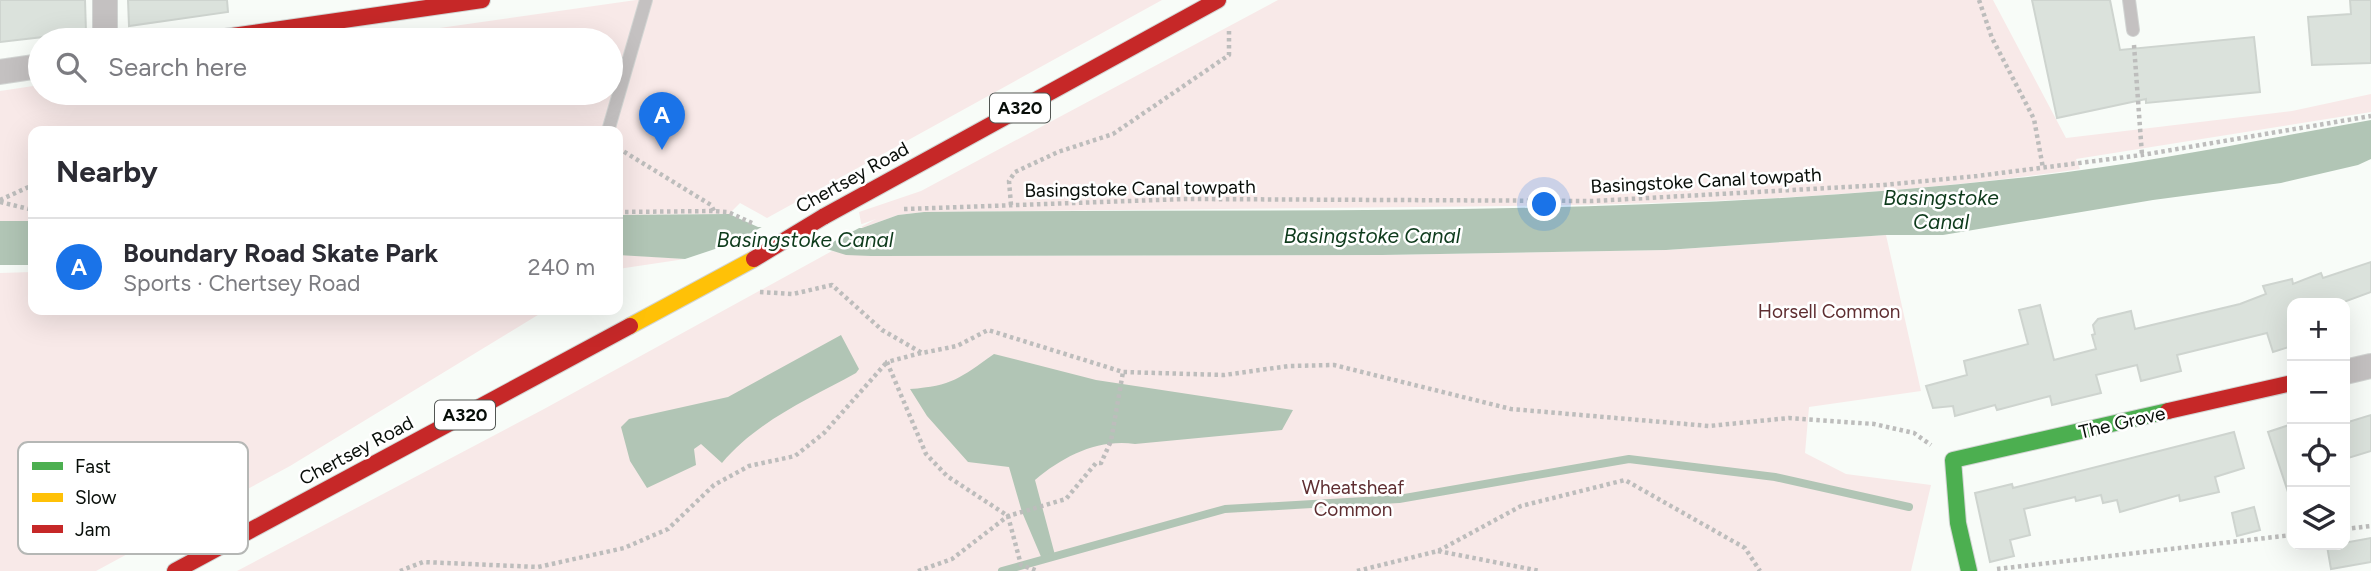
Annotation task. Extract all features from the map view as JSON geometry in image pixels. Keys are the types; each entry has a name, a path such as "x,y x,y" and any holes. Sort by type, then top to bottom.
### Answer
{"main road":[{"path":"287,28 482,0"},
{"name":"Chertsey Road","path":"248,532 754,259 822,216 1218,0"},
{"name":"The Grove","path":"1952,464 2287,384"},
{"path":"1952,464 1958,523 1969,571"},
{"name":"Chertsey Road","path":"175,571 207,554"}],"street":[{"path":"105,0 106,28"},
{"path":"0,72 28,68"},
{"path":"2350,371 2371,366"}],"lane":[{"path":"623,79 646,0"},
{"path":"2129,0 2133,30"},
{"path":"609,126 616,105"}],"path":[{"path":"1979,0 1992,38 2034,119 2043,168"},
{"path":"1011,205 1009,181 1015,172 1058,152 1112,134 1228,55 1229,21"},
{"path":"2133,30 2142,155"},
{"name":"Basingstoke Canal towpath","path":"911,208 1187,199 1593,201 1883,185 2142,155 2371,116"},
{"path":"623,151 711,205 714,211 623,212"},
{"path":"0,201 28,187"},
{"path":"0,201 28,209"},
{"path":"754,291 793,293 832,285 883,330 922,353"},
{"path":"400,571 423,562 538,568 624,548 668,529 714,485 725,478 749,466 795,456 824,433 887,362 957,346 988,330 1123,372 1224,375 1289,366 1334,365 1511,409 1709,426 1789,418 1874,424 1914,433 1937,449 1952,464"},
{"path":"887,362 926,454 947,476 1008,516 1021,565 1037,571"},
{"path":"918,571 952,559 1008,516 1066,499 1096,463 1101,463 1111,441 1123,372"},
{"path":"1357,571 1376,569 1438,551 1521,506 1625,480 1745,548 1760,571"},
{"path":"2350,528 2371,526"},
{"path":"1996,569 2287,537"},
{"path":"1438,551 1540,571"}],"green space":[{"path":"636,0 1162,0 767,218 740,203 729,214 623,215 623,126 28,126 28,221 0,221 0,91 28,87 28,105 623,105 623,28 439,28"},
{"path":"1278,0 1993,0 2066,138 2292,111 2371,94 2371,112 2076,159 2080,169 1998,180 1833,195 1584,205 924,212 898,215 862,228 859,212 921,191"},
{"path":"1886,235 1921,391 1809,407 1805,453 1846,474 1931,485 1911,571 237,571 544,409 832,251 871,256 1382,255 1666,250"},
{"path":"623,255 685,259 623,268"},
{"path":"28,272 28,315 538,315 248,489 248,442 18,442 18,554 127,554 96,571 0,571 0,273"}],"water":[{"name":"Basingstoke Canal","path":"2371,120 2371,159 2358,165 2281,183 2153,200 1943,235 1886,235 1666,250 1382,255 871,256 846,255 817,246 724,246 685,259 623,255 623,215 729,214 758,227 862,228 898,215 924,212 1608,206 1882,191 2062,173"},
{"path":"0,221 28,221 28,265 0,265"},
{"path":"841,335 859,369 856,373 767,423 722,463 701,444 694,449 696,465 647,488 630,461 621,427 629,419 728,397"},
{"path":"994,354 1096,380 1293,410 1282,430 1135,444 1107,444 1069,457 1035,480 1055,555 1042,559 1022,512 1009,467 968,462 927,416 910,389 946,383"}],"pier":[{"path":"876,219 818,250 725,249 714,253 767,224 862,224"}],"building":[{"path":"0,0 85,0 86,28 28,28 28,39 0,42"},
{"path":"128,0 227,0 228,12 129,26"},
{"path":"2032,0 2110,0 2120,50 2254,37 2260,92 2146,103 2146,99 2057,118"},
{"path":"2350,0 2371,0 2371,63 2312,65 2308,17 2351,14"},
{"path":"2371,262 2371,292 2350,300 2287,298 2287,348 2273,352 2267,333 2177,355 2181,371 2141,381 2137,365 2096,375 2101,393 2052,405 2050,396 1997,410 1995,405 1955,416 1953,406 1933,408 1926,386 1967,375 1964,361 2028,344 2019,310 2040,305 2054,360 2096,349 2092,335 2095,334 2093,325 2098,319 2131,311 2135,329 2240,304 2266,294 2263,286 2292,279 2293,284 2321,273 2323,278"},
{"path":"2371,415 2371,451 2350,457 2350,421"},
{"path":"2287,426 2287,489 2268,432"},
{"path":"2234,432 2244,468 2215,477 2219,492 2180,501 2179,495 2120,512 2117,500 2103,503 2101,495 2076,501 2075,497 2024,509 2030,535 2010,540 2014,556 1990,562 1975,493 2012,484 2013,488"},
{"path":"2254,507 2260,530 2237,536 2232,513"},
{"path":"2371,538 2371,562 2331,569 2328,550 2350,550 2350,542"}],"waterway":[{"path":"1002,571 1225,509 1399,499 1629,459 1775,477 1909,507"}],"traffic: fast":[{"path":"1969,571 1958,523 1953,460 2168,411"}],"traffic: slow":[{"path":"630,326 754,259"}],"traffic: jam":[{"path":"287,28 482,0"},
{"path":"823,217 1218,0"},
{"path":"754,259 823,217"},
{"path":"248,532 630,326"},
{"path":"2168,411 2287,384"},
{"path":"175,571 207,554"}],"place":[{"name":"Boundary Road Skate Park","path":"662,150"}],"park label":[{"name":"Horsell Common","path":"1829,311"},
{"name":"Wheatsheaf Common","path":"1353,498"}]}
